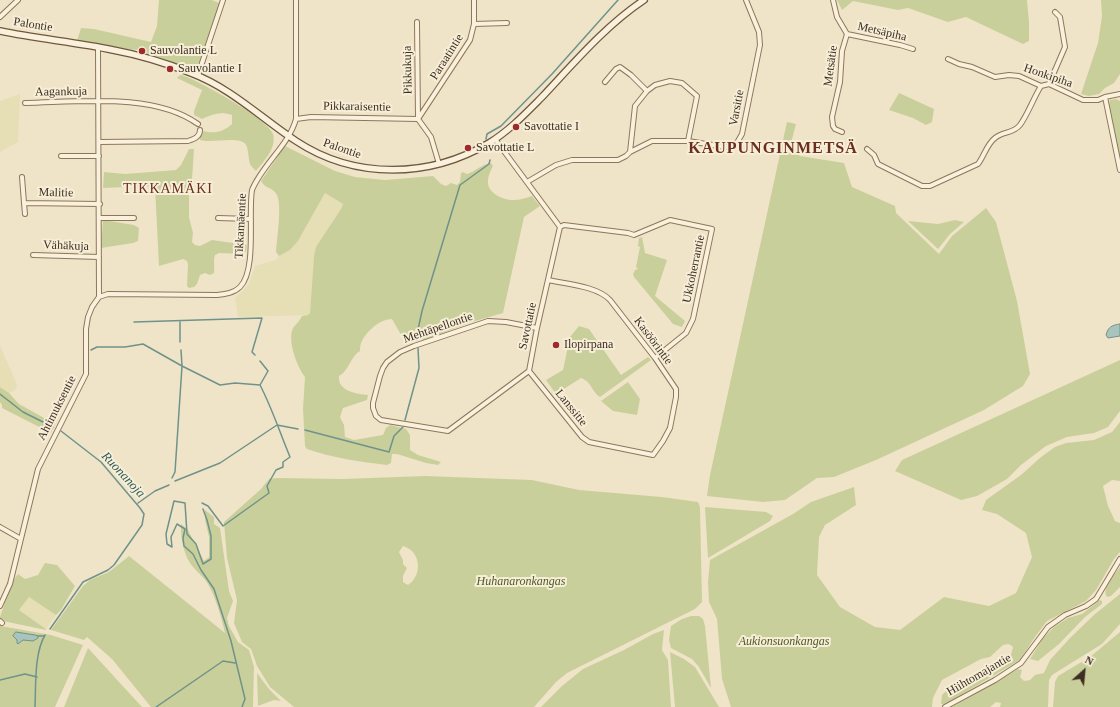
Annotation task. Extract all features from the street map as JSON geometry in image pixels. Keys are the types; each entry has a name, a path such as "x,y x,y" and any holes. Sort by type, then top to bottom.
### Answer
{"street":[{"path":"0,17 18,0"},
{"path":"198,75 223,0"},
{"name":"Tikkamäentie","path":"99,297 108,294 192,296 217,295 231,293 244,282 248,271 251,195 254,185 288,135 296,119 296,0"},
{"name":"Paraatintie","path":"418,118 470,40 474,24 474,0"},
{"name":"Palontie","path":"0,31 98,47 143,57 198,75 235,96 288,135 310,149 345,163 361,167 384,170 403,170 439,164 465,155 495,139 512,126 626,12 644,0"},
{"name":"Varsitie","path":"527,182 556,165 572,160 618,160 652,141 688,141 725,147 733,146 742,134 760,45 759,32 746,0"},
{"name":"Metsätie","path":"833,0 837,17 847,34 842,51 840,82 832,122 834,129 842,132"},
{"path":"1049,84 1065,47 1060,17 1055,12"},
{"name":"Pikkukuja","path":"418,22 418,118"},
{"path":"474,24 507,24"},
{"name":"Metsäpiha","path":"847,34 913,49"},
{"name":"Ahtimuksentie","path":"0,606 10,584 38,469 86,374 87,323 92,307 99,297 100,204 98,47"},
{"name":"Honkipiha","path":"948,60 972,67 995,77 1009,75 1019,76 1040,86 1049,84 1083,100 1098,100 1120,94"},
{"path":"605,82 616,69 620,67 631,75 647,91"},
{"path":"630,152 635,106 654,85 670,81 682,83 697,96 688,141"},
{"path":"867,149 874,155 878,164 922,186 930,186 978,164 995,137 1012,132 1019,126 1040,86"},
{"path":"1106,97 1120,170"},
{"name":"Aagankuja","path":"25,103 98,101 138,103 164,108 182,115 198,124"},
{"name":"Pikkaraisentie","path":"296,119 311,117 418,118"},
{"path":"418,118 431,138 439,164"},
{"path":"99,142 188,141 194,140 198,136 200,130"},
{"path":"495,139 560,227"},
{"path":"61,156 99,156"},
{"path":"22,177 24,203"},
{"name":"Malitie","path":"25,214 24,203 100,204"},
{"path":"100,218 134,218"},
{"path":"218,218 251,219"},
{"name":"Ukkoherrantie","path":"560,227 564,225 634,235 670,220 712,229 693,319 686,333 655,358"},
{"name":"Savottatie","path":"528,371 560,227"},
{"name":"Vähäkuja","path":"33,255 99,257"},
{"name":"Kasöörintie","path":"548,280 588,288 606,296 655,358 676,389 676,397 670,428 653,455"},
{"name":"Mehtäpellontie","path":"528,371 448,431 380,420 376,416 373,403 383,368 387,362 400,352 488,321 506,322 537,328"},
{"name":"Lanssitie","path":"528,371 582,438 589,442 653,455"},
{"path":"0,527 21,539"},
{"name":"Hiihtomajantie","path":"945,707 995,680 1021,663 1048,627 1096,599 1120,559"}],"shaded area":[{"path":"20,94 18,142 0,152 0,101"},
{"path":"325,193 343,204 314,256 310,313 308,315 238,317 235,298 249,284 255,266 276,260 279,256 290,250 298,241"},
{"path":"0,346 17,387 14,391 9,393 0,387"},
{"path":"29,597 56,615 46,629 19,610"}],"green space":[{"path":"159,0 212,0 219,3 219,8 207,45 201,59 194,67 188,68 140,50 124,49 77,41 81,28 94,29 151,42 157,26"},
{"path":"837,0 1027,0 1029,41 1023,44 966,17 948,22 908,8 898,10 853,1 842,10"},
{"path":"1101,0 1120,0 1120,74 1114,83 1105,88 1099,94 1089,96 1081,94 1098,43 1102,16"},
{"path":"181,75 202,84 232,101 259,119 269,128 273,134 273,144 266,159 256,171 250,164 247,147 243,142 232,140 200,140 203,131 219,132 229,127 232,124 232,115 224,113 202,119 194,115 194,111 202,90 177,78"},
{"path":"899,93 934,109 932,122 926,125 913,118 889,110"},
{"path":"1116,99 1120,101 1120,160 1109,104 1110,100"},
{"path":"787,122 796,124 790,147 800,156 844,163 852,187 895,206 896,213 939,254 952,236 986,208 996,222 1017,301 1030,374 1023,386 984,410 876,460 834,477 817,478 785,500 763,502 707,496 710,475"},
{"path":"285,146 335,171 355,177 385,180 433,176 441,184 446,186 451,183 457,185 460,182 461,173 463,172 467,174 491,163 493,166 489,175 488,185 496,195 509,200 518,200 532,196 540,206 524,217 503,313 468,323 436,336 423,340 420,338 411,342 404,340 392,319 383,321 374,326 367,333 361,342 360,351 345,371 339,376 339,381 344,388 353,393 368,395 367,400 343,408 340,417 344,425 345,437 354,440 383,435 386,428 390,425 406,429 410,435 410,450 418,455 441,462 438,465 392,454 391,463 387,465 327,455 307,449 305,446 303,409 305,377 299,367 294,353 291,333 302,316 310,313 316,247 343,204 325,193 298,241 290,250 279,256 276,252 279,214 277,195 261,181"},
{"path":"189,149 194,149 192,179 187,183 189,185 189,217 193,233 192,242 195,245 200,246 212,240 247,245 244,254 219,253 215,255 214,273 210,275 205,273 200,275 197,284 194,287 189,288 187,286 187,261 183,259 159,266 155,187 103,188 104,172 125,174 176,170 181,165"},
{"path":"103,220 134,225 139,228 138,241 101,248"},
{"path":"955,220 964,222 950,234 938,249 908,221 938,224"},
{"path":"642,237 645,253 667,260 655,296 685,321 682,327 673,324 634,277 633,274 635,270 638,269 636,267 640,247 638,246 639,238"},
{"path":"579,326 589,329 621,375 648,357 651,360 600,397 594,392 588,382 581,378 556,394 546,380 563,370 570,337"},
{"path":"1120,360 1120,411 1108,427 1094,433 1067,437 1046,446 1021,465 1007,479 977,496 961,500 895,471 902,460"},
{"path":"628,382 640,399 637,415 613,411 601,401"},
{"path":"0,387 9,393 19,404 55,424 51,433 2,408 0,402"},
{"name":"Aukionsuonkangas","path":"1120,422 1120,481 1112,480 1103,486 1108,506 1115,521 1120,523 1120,552 1114,559 1096,590 1086,601 1047,621 1020,660 954,699 941,704 942,695 946,691 953,696 969,683 1001,668 1011,655 1013,647 1009,644 1003,645 990,657 981,659 942,680 933,698 932,707 731,707 722,679 717,619 709,602 708,582 710,560 793,514 811,502 854,487 856,505 825,525 819,537 817,575 840,607 875,627 900,630 944,597 989,606 1016,593 1032,557 1026,533 997,514 982,510 986,500 1021,475 1055,447 1066,443 1094,440 1112,432"},
{"name":"Huhanaronkangas","path":"425,476 532,480 579,490 662,497 698,502 700,507 702,602 695,609 567,673 556,682 534,707 294,707 270,687 257,666 251,649 242,642 234,623 237,600 227,558 224,522 261,489 269,479 343,479","holes":["403,546 409,549 416,558 418,570 413,581 408,585 403,582 403,576 407,568 403,564 403,560 399,552"]},
{"path":"705,507 766,512 773,516 770,521 708,558"},
{"path":"205,510 214,517 214,524 220,528 229,591 233,601 227,618 229,626 238,642 249,650 254,667 253,707 151,707 112,659 87,637 84,640 51,630 83,586 90,580 109,572 129,556 225,633 212,591 206,581 187,558 181,535 181,524 188,530 204,561 209,557 209,537 205,520"},
{"path":"45,563 57,565 75,586 61,610 56,615 29,597 19,610 46,630 3,621 0,617 12,582 18,574 25,579 38,575"},
{"path":"1120,567 1120,587 1111,596 1107,597 1107,585"},
{"path":"1120,594 1120,624 1102,644 1052,675 1049,680 1048,707 1000,707 1001,703 996,702 990,707 952,707 1018,669 1022,670 1020,677 1024,681 1030,680 1035,675 1044,673 1050,660 1070,638 1095,614"},
{"path":"1100,600 1102,601 1102,604 1085,617 1059,644 1038,661 1030,659 1043,638 1054,627 1068,618 1082,614"},
{"path":"691,616 699,616 703,619 705,626 711,688 699,667 692,659 671,648 669,640 671,626 682,619"},
{"path":"0,624 1,626 51,635 83,645 55,707 0,707"},
{"path":"664,630 662,650 668,660 671,707 541,707 562,686 583,669"},
{"path":"1120,632 1120,707 1053,707 1055,682 1058,676 1090,657"},
{"path":"88,648 142,707 64,707"},
{"path":"670,652 684,659 695,667 719,707 675,707"},
{"path":"257,673 269,689 281,701 274,700 258,706"}],"water":[{"path":"1120,324 1120,336 1108,338 1106,335 1109,328"},
{"path":"16,632 35,635 38,636 38,638 33,641 23,640 18,644 17,640 13,636"}],"waterway":[{"path":"486,139 487,134 501,126 552,74 618,0"},
{"path":"417,340 422,311 460,185 489,164 490,160"},
{"path":"134,322 262,318 252,352 255,355"},
{"path":"180,322 180,342"},
{"path":"91,350 97,347 125,347 143,344 220,385 235,383 260,385"},
{"path":"405,420 419,368 418,348"},
{"path":"172,478 175,472 182,366 181,350"},
{"path":"202,503 208,506 223,526 269,493 267,486 276,470 283,467 283,462 290,457 260,385 268,371 260,361"},
{"name":"Ruonanoja","path":"0,394 23,412 53,427"},
{"path":"175,481 220,463 277,425 298,429"},
{"path":"305,430 389,452 394,436 403,427"},
{"name":"Ruonanoja","path":"50,629 83,582 108,570 114,565 142,525 144,514 101,462 61,431"},
{"path":"138,503 155,491 169,485"},
{"path":"203,509 211,536 211,559 203,564 196,544 187,534 185,503 174,501 166,534 167,544 172,547 171,537 177,524 185,529 183,538 184,546 193,554 201,570 214,589 231,641 245,699 242,707"},
{"name":"Ruonanoja","path":"35,707 37,660 41,643 45,635"},
{"name":"Ruonanoja","path":"38,636 44,636"},
{"path":"156,707 223,661 235,663"},
{"path":"0,680 25,674 37,677"}],"place":[{"name":"Sauvolantie L","path":"142,51"},
{"name":"Sauvolantie I","path":"170,69"},
{"name":"Savottatie I","path":"516,127"},
{"name":"Savottatie L","path":"468,148"},
{"name":"Ilopirpana","path":"556,345"}],"district":[{"name":"KAUPUNGINMETSÄ","path":"773,149"},
{"name":"TIKKAMÄKI","path":"168,189"}]}
